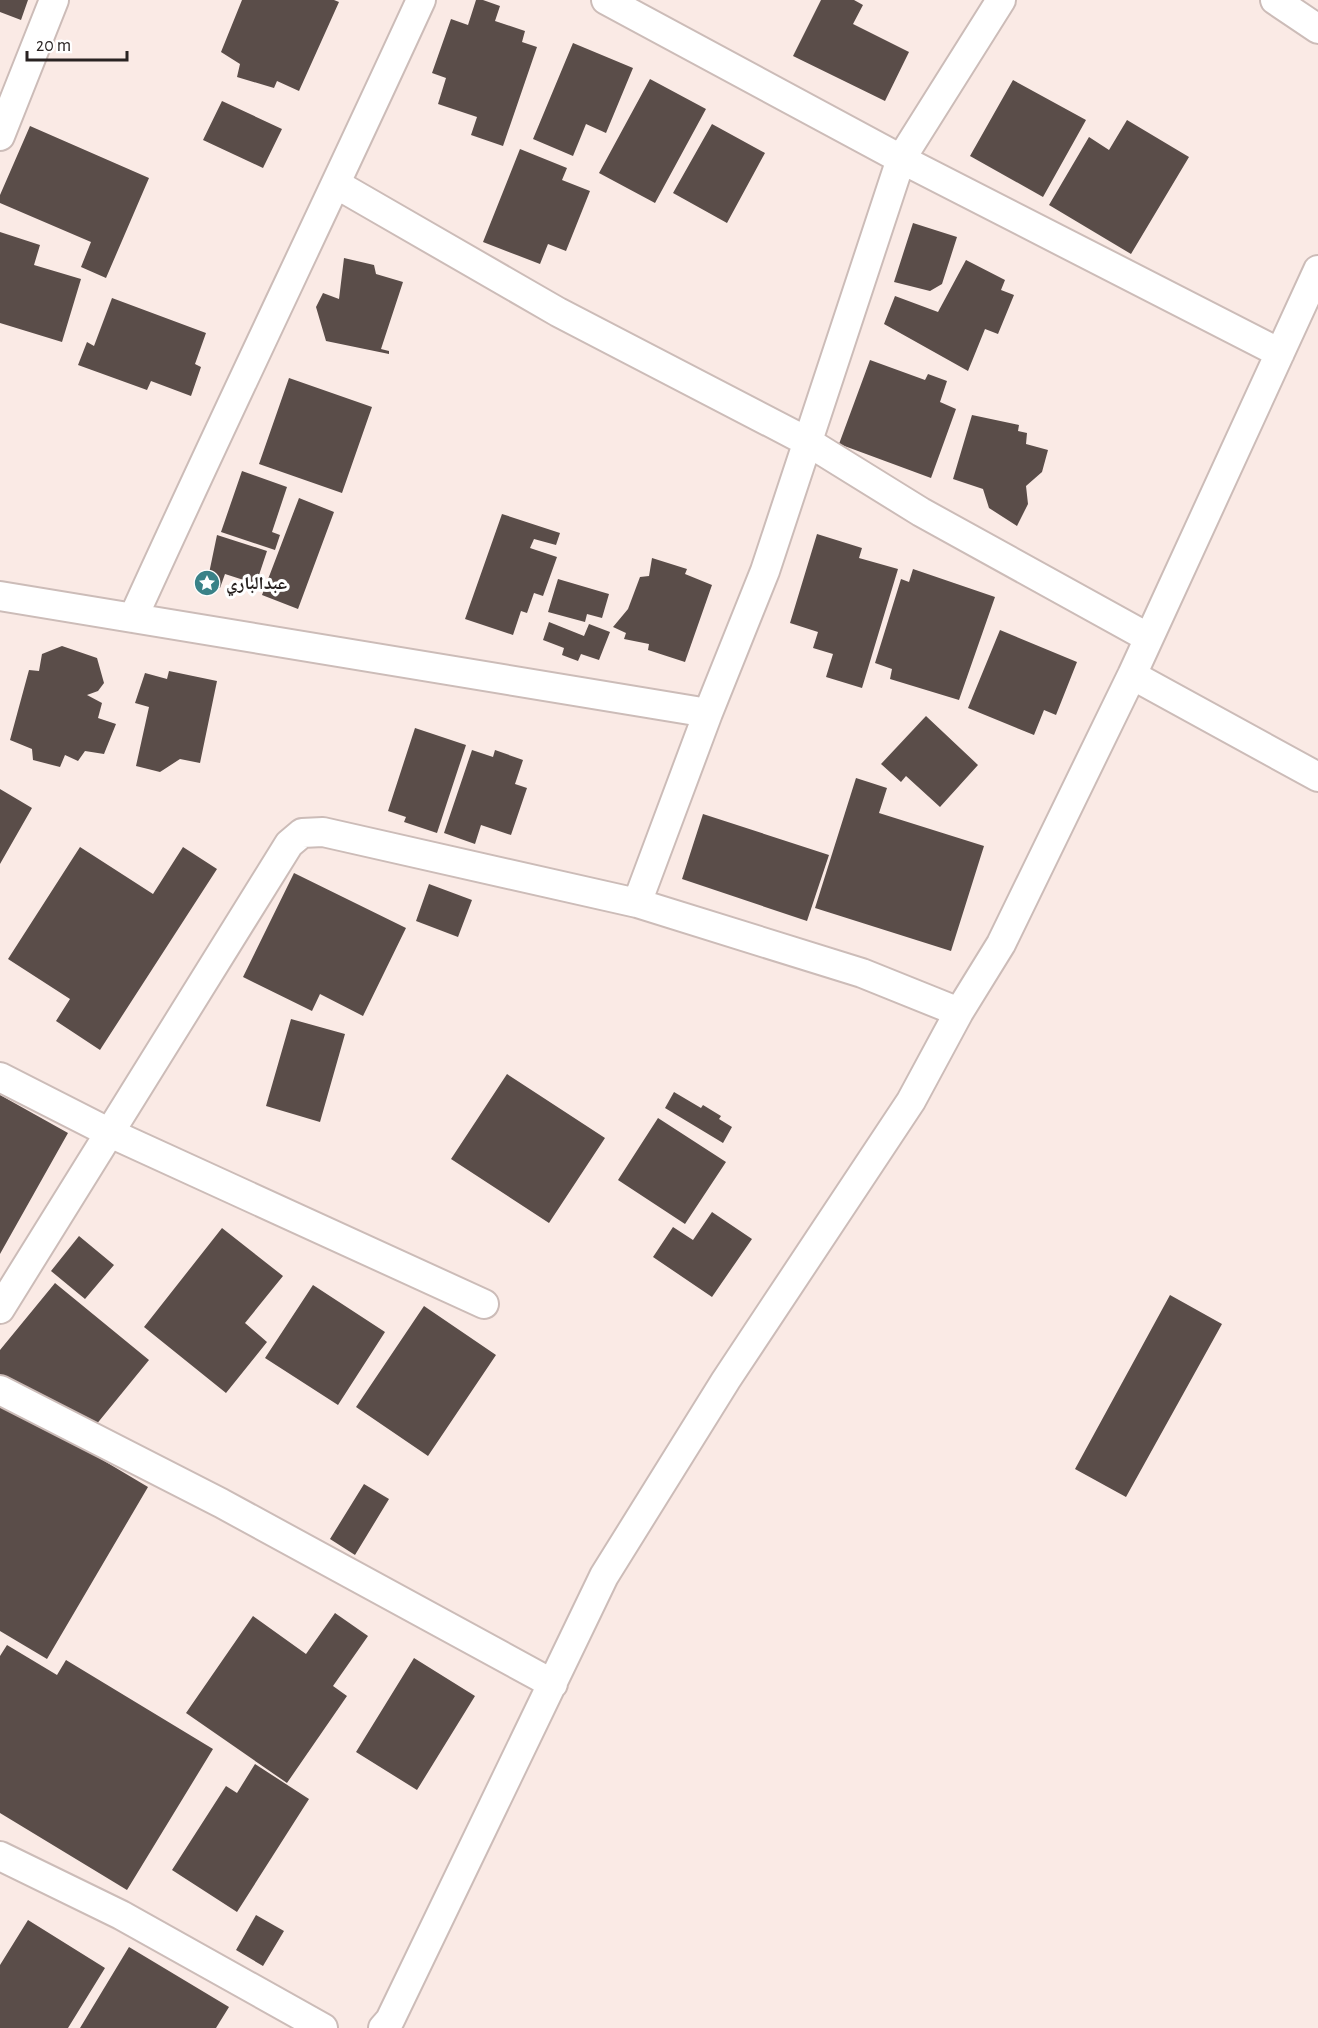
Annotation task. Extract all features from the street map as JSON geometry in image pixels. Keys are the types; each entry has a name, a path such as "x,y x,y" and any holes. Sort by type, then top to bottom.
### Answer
{"street":[{"path":"0,136 54,0"},
{"path":"132,618 421,0"},
{"path":"606,0 901,159 1281,353"},
{"path":"638,903 708,713 765,571 901,159 1000,0"},
{"path":"1275,0 1318,30"},
{"path":"336,184 558,312 808,442 921,512 1149,638"},
{"path":"383,2028 390,2020 604,1576 726,1380 911,1101 959,1012 1000,944 1132,675 1318,270"},
{"path":"0,596 708,713"},
{"path":"1132,675 1318,777"},
{"path":"0,1310 10,1274 110,1133 289,844 302,833 322,832 638,903 862,973 959,1012"},
{"path":"0,1077 110,1133 484,1304"},
{"path":"0,1390 221,1503 553,1684"},
{"path":"0,1856 121,1915 323,2028"}],"building":[{"path":"0,0 28,0 21,20 0,12"},
{"path":"242,0 334,0 339,2 299,91 277,81 274,88 237,77 240,64 221,52"},
{"path":"476,0 500,6 495,21 525,31 522,42 537,47 503,146 471,135 477,117 438,104 446,78 432,73 451,19 468,25"},
{"path":"821,0 854,0 863,5 853,24 909,52 885,101 793,56"},
{"path":"573,43 633,68 606,133 586,124 573,156 533,139"},
{"path":"650,79 706,109 655,203 599,173"},
{"path":"1013,80 1086,120 1043,197 970,156"},
{"path":"222,101 282,129 263,168 203,140"},
{"path":"1127,120 1189,157 1131,254 1049,205 1089,137 1109,150"},
{"path":"712,124 765,153 727,223 673,193"},
{"path":"30,126 149,178 106,278 81,267 91,242 0,203 0,195"},
{"path":"520,149 567,168 562,180 590,191 566,251 548,244 540,264 483,242"},
{"path":"913,223 957,237 942,284 930,291 894,282"},
{"path":"0,232 40,245 34,265 81,279 62,342 0,323"},
{"path":"344,258 374,265 376,274 403,282 381,349 389,351 389,354 326,341 316,307 323,293 339,299"},
{"path":"966,260 1005,280 1001,290 1014,295 998,334 985,329 968,371 884,324 895,296 938,312"},
{"path":"112,298 206,333 195,364 201,367 191,396 151,381 147,390 78,365 87,342 94,346"},
{"path":"870,360 925,380 928,374 947,381 940,402 956,409 931,478 839,444"},
{"path":"289,378 372,407 342,493 259,464"},
{"path":"972,415 1019,425 1018,431 1027,433 1026,444 1048,450 1042,472 1026,486 1028,504 1017,526 989,508 983,489 953,479"},
{"path":"242,471 287,487 272,532 280,535 275,550 221,532"},
{"path":"299,498 334,512 298,609 262,595"},
{"path":"502,514 560,533 556,545 534,539 530,548 557,557 543,596 534,593 527,613 521,611 513,635 465,619"},
{"path":"817,534 862,548 859,558 898,569 862,688 826,677 833,654 813,648 818,632 790,623"},
{"path":"217,535 267,551 256,584 225,574 220,588 207,583"},
{"path":"652,558 687,569 685,574 712,585 685,662 648,650 649,644 624,639 626,633 613,627 628,609 640,577 649,576"},
{"path":"913,569 995,597 959,700 890,679 892,669 875,663 901,579 909,582"},
{"path":"558,579 609,594 602,618 587,614 585,622 548,612"},
{"path":"549,622 584,636 589,624 610,632 599,660 581,654 578,661 562,655 564,648 543,640"},
{"path":"1000,630 1077,662 1056,715 1044,710 1034,735 968,708"},
{"path":"62,646 97,658 104,683 98,691 87,695 102,703 98,718 116,724 104,754 85,751 78,761 65,755 60,767 33,760 32,749 10,740 29,670 39,671 42,654"},
{"path":"169,671 217,681 200,763 180,759 160,772 136,766 149,707 135,703 145,673 167,679"},
{"path":"926,716 978,765 940,807 906,776 901,782 881,764"},
{"path":"415,728 466,745 437,833 404,822 406,817 388,811"},
{"path":"472,750 493,757 495,750 523,760 515,784 527,788 511,835 481,825 475,844 444,833"},
{"path":"856,778 887,788 879,813 984,846 951,951 815,908"},
{"path":"0,789 32,808 0,864"},
{"path":"703,814 829,855 807,921 682,879"},
{"path":"80,847 153,894 183,847 217,869 100,1050 56,1021 70,999 8,959"},
{"path":"294,873 406,928 363,1016 320,994 312,1011 243,977"},
{"path":"429,884 472,900 458,937 416,921"},
{"path":"291,1019 345,1034 320,1122 266,1106"},
{"path":"507,1074 605,1138 549,1223 451,1159"},
{"path":"674,1092 701,1108 703,1105 721,1116 719,1119 732,1127 723,1143 665,1108"},
{"path":"0,1095 68,1133 0,1254"},
{"path":"658,1118 726,1162 685,1224 618,1180"},
{"path":"712,1212 752,1239 712,1297 653,1257 673,1227 693,1240"},
{"path":"222,1228 283,1276 245,1323 267,1342 226,1393 144,1327"},
{"path":"79,1236 114,1265 85,1299 51,1271"},
{"path":"55,1283 149,1360 82,1442 0,1375 0,1350"},
{"path":"313,1285 385,1332 338,1405 265,1358"},
{"path":"1170,1295 1222,1324 1126,1497 1075,1469"},
{"path":"424,1306 496,1355 428,1456 356,1407"},
{"path":"0,1399 148,1487 47,1659 0,1631"},
{"path":"364,1484 389,1499 355,1555 330,1539"},
{"path":"335,1613 368,1636 333,1686 347,1696 287,1783 186,1713 253,1616 306,1654"},
{"path":"7,1645 57,1675 66,1660 213,1749 127,1890 0,1813 0,1656"},
{"path":"414,1658 475,1696 417,1790 356,1752"},
{"path":"255,1764 309,1799 237,1912 172,1870 226,1786 237,1793"},
{"path":"256,1915 284,1931 263,1966 236,1950"},
{"path":"28,1920 105,1968 68,2028 0,2028 0,1965"},
{"path":"129,1947 229,2007 216,2028 80,2028"}],"place":[{"name":"عبدالباري","path":"207,583"}]}
